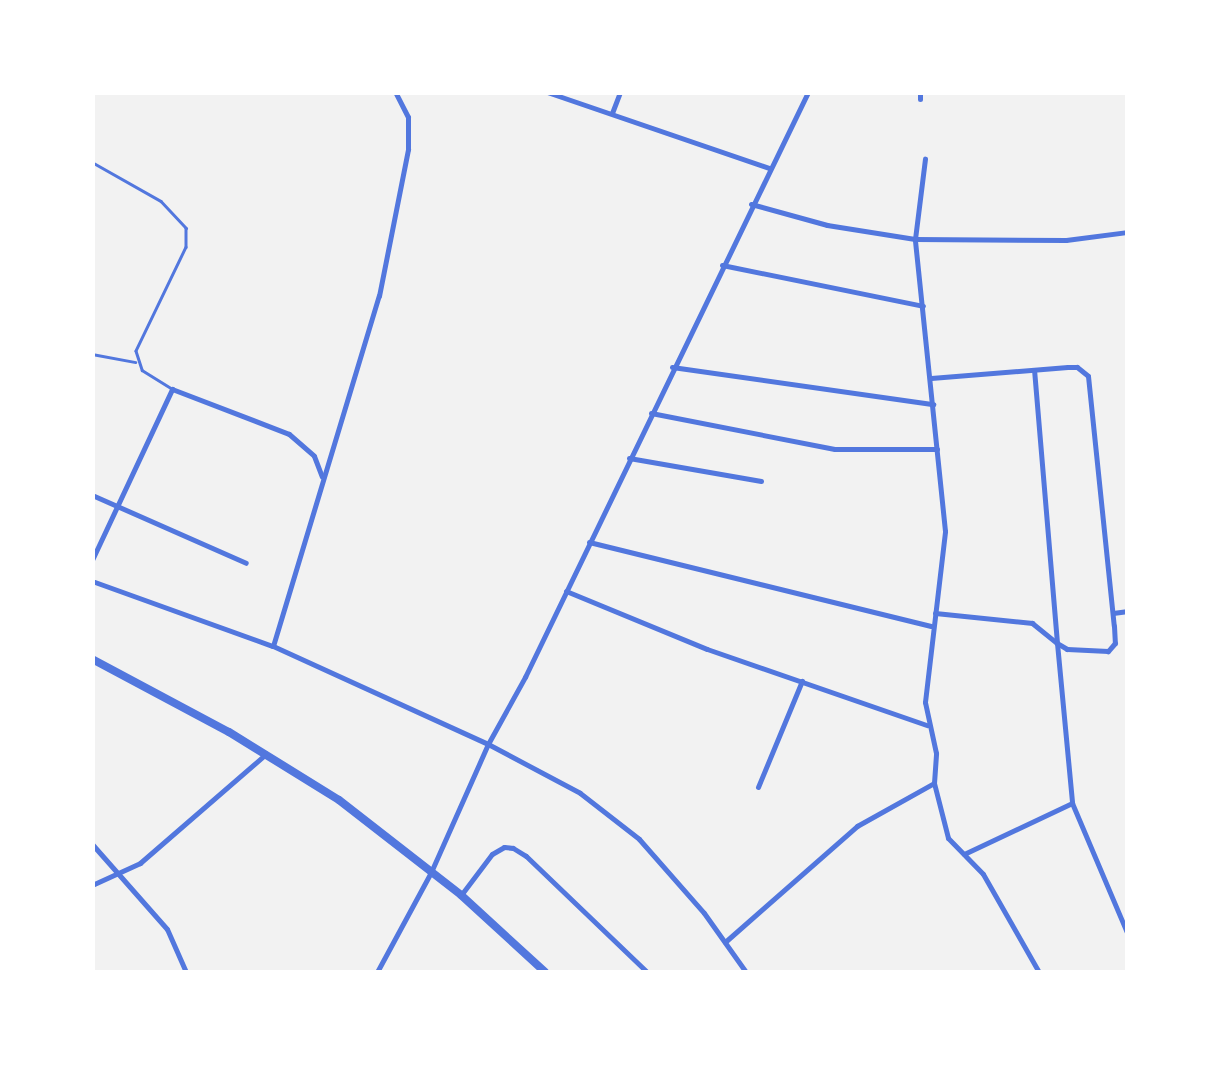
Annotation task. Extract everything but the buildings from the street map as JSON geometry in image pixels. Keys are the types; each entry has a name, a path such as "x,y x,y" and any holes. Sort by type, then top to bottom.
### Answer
{"street":[{"path":"273,646 379,296 406,174 408,117 394,92"},
{"path":"548,92 769,168"},
{"path":"612,113 620,92"},
{"path":"377,972 431,872 488,744 808,92"},
{"path":"925,159 915,238 945,531 932,626 927,724 936,753 934,784 945,832 983,874 1040,972"},
{"path":"751,204 827,225 915,238 1066,240 1128,232"},
{"path":"722,266 924,306"},
{"path":"672,367 933,404"},
{"path":"930,378 1077,367 1088,376 1115,643 1108,651 1067,649 1032,623 935,613"},
{"path":"1034,372 1072,804 1128,935"},
{"path":"92,560 172,389 289,434 314,456 323,480"},
{"path":"651,413 817,446 937,449"},
{"path":"630,458 761,480"},
{"path":"92,494 246,563"},
{"path":"589,542 932,626"},
{"path":"92,581 273,646 488,744 611,814 672,875 746,972"},
{"path":"566,591 706,649 927,724"},
{"path":"1113,613 1128,611"},
{"path":"92,659 266,754 338,800 461,895 545,972"},
{"path":"758,787 802,681"},
{"path":"92,885 122,875 266,754"},
{"path":"724,942 857,826 934,784"},
{"path":"964,854 1072,804"},
{"path":"92,844 166,930 186,972"},
{"path":"461,895 492,854 504,846 513,848 647,972"}],"lane":[{"path":"92,162 161,201 186,228 186,247 138,341 136,362"},
{"path":"92,354 136,362 146,374 172,389"}]}
